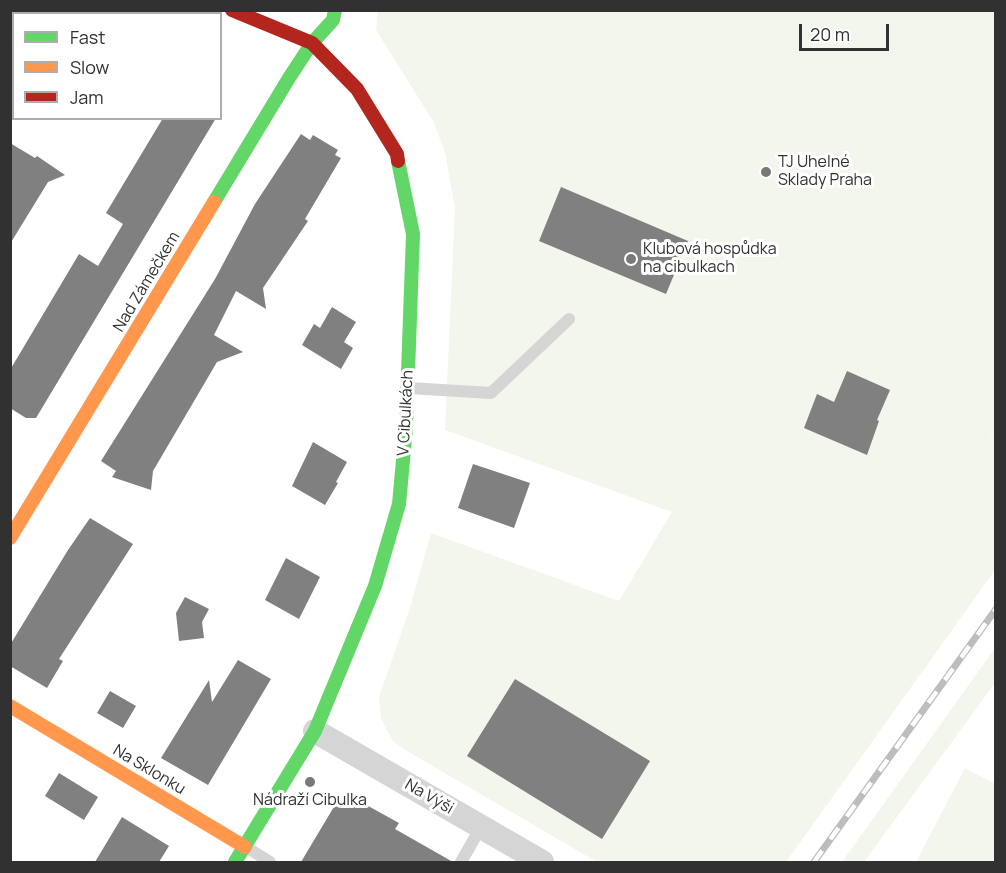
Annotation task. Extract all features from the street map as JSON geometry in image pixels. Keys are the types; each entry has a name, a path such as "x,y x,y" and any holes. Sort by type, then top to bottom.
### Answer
{"street":[{"name":"V Cibulkách","path":"232,10 244,12 312,43 357,89 397,154 413,234 408,388 399,504 375,586 315,731 235,862"},
{"name":"Nad Zámečkem","path":"10,538 312,43 333,20 335,10"},
{"name":"Na Sklonku","path":"10,706 244,847"},
{"name":"Na Výši","path":"315,731 542,862"}],"lane":[{"path":"408,388 491,393 569,319"},
{"path":"461,862 482,827"},
{"name":"Na Sklonku","path":"244,847 270,862"}],"shaded area":[{"path":"378,10 995,11 996,430 974,456 995,432 995,570 786,862 597,862 407,751 394,742 387,731 381,718 379,697 409,611 431,533 619,601 672,512 445,430 455,209 445,152 433,121 376,30"},
{"path":"995,648 995,683 864,862 842,862"},
{"path":"965,768 995,784 995,862 916,862"}],"building":[{"path":"162,120 215,120 36,418 26,418 10,408 10,370 79,254 98,266 123,224 106,213"},
{"path":"301,134 310,140 313,135 338,150 335,155 341,158 305,219 308,221 263,288 266,309 236,291 214,335 243,352 217,362 153,471 151,490 112,477 116,471 101,461 215,279 255,204"},
{"path":"10,143 35,158 37,156 65,175 48,182 10,244"},
{"name":"Klubová hospůdka na cibulkach","path":"561,187 688,241 666,294 539,241"},
{"path":"332,307 356,322 344,342 353,348 341,369 302,345 314,324 320,328"},
{"path":"847,371 890,390 877,420 879,421 867,455 804,428 817,394 834,402"},
{"path":"313,442 347,462 325,505 292,486"},
{"path":"473,464 530,483 514,528 458,508"},
{"path":"90,518 133,544 59,659 63,661 47,688 10,666 10,645"},
{"path":"286,558 320,577 299,619 265,600"},
{"path":"185,597 209,609 202,622 204,638 179,641 176,613"},
{"path":"238,660 271,679 208,785 161,758 209,680 212,702"},
{"path":"515,679 650,761 602,839 467,756"},
{"path":"110,691 136,706 123,728 97,713"},
{"path":"59,773 98,797 84,820 45,796"},
{"path":"341,795 359,806 361,802 399,823 395,829 453,862 301,862"},
{"path":"122,817 169,846 159,862 95,862"}],"railway":[{"path":"814,862 996,609"}],"traffic: fast":[{"path":"214,202 289,78 312,43 333,20 335,10"},
{"path":"235,862 315,731 375,586 399,504 406,428 413,234 398,161"}],"traffic: slow":[{"path":"10,538 214,202"},
{"path":"10,706 245,847"}],"traffic: jam":[{"path":"232,10 312,43 357,89 397,154 398,161"}],"place":[{"name":"TJ Uhelné Sklady Praha","path":"766,172"},
{"name":"Klubová hospůdka na cibulkach","path":"631,259"},
{"name":"Nádraží Cibulka","path":"310,782"}]}
